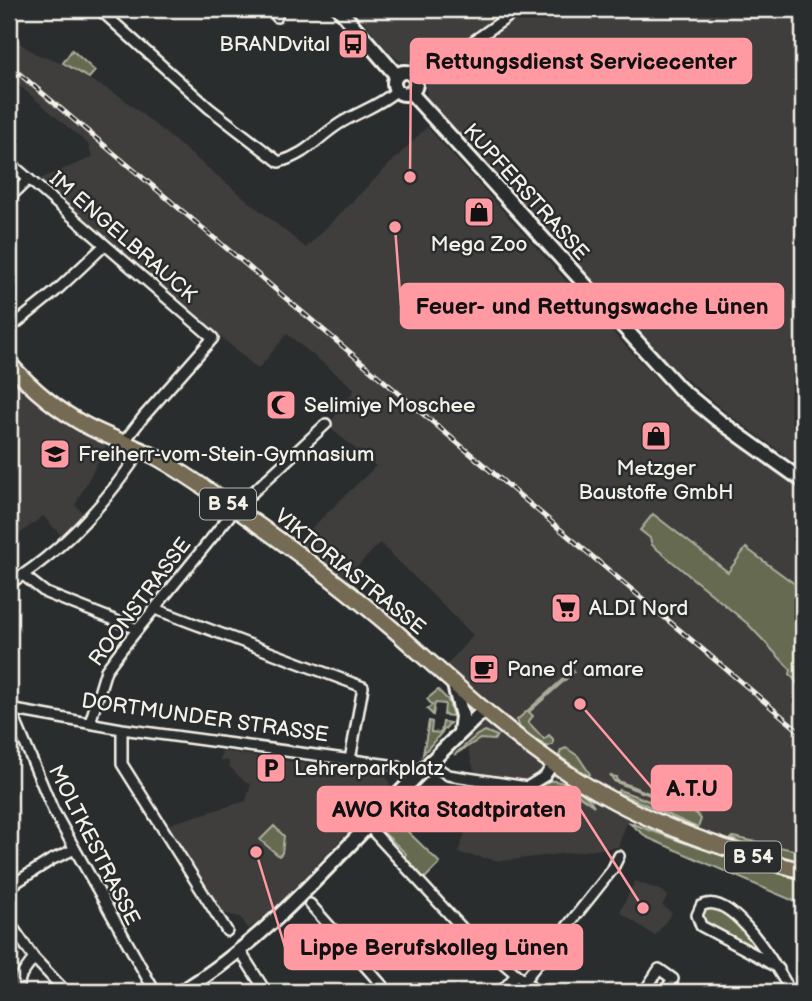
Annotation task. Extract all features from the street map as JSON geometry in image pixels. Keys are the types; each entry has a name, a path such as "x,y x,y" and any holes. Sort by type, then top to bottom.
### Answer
{"main road":[{"name":"VIKTORIASTRASSE","path":"9,363 50,402 85,425 168,464 236,509 359,601 483,711"},
{"name":"B 54","path":"483,711 553,764 595,791 671,827 736,852 803,871"}],"street":[{"path":"99,9 209,108 279,162 298,156 340,124 375,107 396,91"},
{"path":"340,9 396,75"},
{"path":"415,78 441,64 519,9"},
{"path":"407,72 415,78 416,85 411,93 396,91 393,83 396,75 407,72"},
{"name":"KUPFERSTRASSE","path":"411,93 680,389 803,481"},
{"name":"IM ENGELBRAUCK","path":"9,162 213,338 124,442"},
{"path":"9,198 29,179"},
{"path":"9,329 56,291 105,245"},
{"name":"ROONSTRASSE","path":"90,723 106,670 137,629 236,509 326,424"},
{"path":"9,583 69,539 111,493 141,450"},
{"path":"23,575 46,593 137,629"},
{"path":"155,610 363,687 350,760"},
{"path":"454,685 461,716 460,733"},
{"name":"DORTMUNDER STRASSE","path":"9,707 122,729 397,766"},
{"name":"MOLTKESTRASSE","path":"9,707 52,810 155,992"},
{"path":"181,992 240,951 301,897 368,826 435,766 460,733 483,711"},
{"path":"122,729 122,764 227,931"},
{"path":"435,766 447,775 527,787 545,776 553,764"},
{"path":"368,826 442,907 519,979 537,992"},
{"path":"9,887 51,860 73,850"},
{"path":"501,992 519,979 612,870 619,856"},
{"path":"779,970 701,926 697,915 701,905 712,902 734,914 764,947 779,970 791,992"},
{"path":"310,904 388,992"},
{"path":"9,922 34,958 66,992"},
{"path":"240,951 266,992"},
{"path":"16,992 21,976 34,958"},
{"path":"644,992 660,969 673,979 664,992"}],"shaded area":[{"path":"803,9 803,468 728,414 656,354 427,97 426,85 430,80 419,65 400,61 391,54 354,10"},
{"path":"9,36 36,54 60,63 121,97 306,248 427,127 671,393 803,492 803,590 746,549 729,572 653,514 650,538 652,545 748,624 791,670 790,674 803,691 803,745 800,746 803,750 803,852 734,837 729,842 694,832 633,805 618,847 501,861 458,853 480,791 445,667 473,635 380,543 344,580 296,543 376,466 328,426 355,389 287,334 258,369 40,179 93,157 88,144 9,77"},
{"name":"Freiherr-vom-Stein-Gymnasium","path":"9,377 40,407 68,426 106,446 75,505 85,515 63,537 43,516 9,542"},
{"path":"222,751 386,776 391,787 279,904 249,929 240,917 223,913 166,825 246,801 251,784 246,783 229,766 229,761 220,760"},
{"path":"635,881 668,896 662,905 672,913 655,936 620,912"}],"green space":[{"path":"72,50 95,71 89,78 63,63"},
{"path":"653,514 728,572 746,548 803,590 803,691 790,674 791,670 748,624 652,545 650,538 640,530"},
{"path":"573,670 574,672 529,712 533,716 528,722 544,739 549,735 553,739 553,744 547,747 520,728 517,720"},
{"path":"438,690 448,700 453,716 444,715 445,704 435,703 433,715 427,709 432,705 427,699"},
{"path":"429,721 432,722 431,732 441,733 443,722 450,723 423,754"},
{"path":"485,731 497,736 494,740 480,739 454,755 477,735"},
{"path":"566,748 578,756 590,774 588,776 559,756 561,750"},
{"path":"611,776 651,794 653,790 655,794 675,801 677,797 685,802 683,804 665,800 614,781"},
{"path":"548,781 560,782 574,788 594,806 565,786 538,789"},
{"path":"619,790 657,804 696,813 701,819 698,828 617,792"},
{"path":"408,799 410,805 396,820 440,863 424,879 404,857 406,854 382,831 383,825"},
{"path":"628,822 803,881 803,905 648,838"},
{"path":"274,826 284,836 282,853 279,856 260,840"},
{"path":"733,837 803,852 803,864 766,854 731,839"},
{"path":"705,906 728,912 768,957 702,924 700,913"}],"railway":[{"path":"9,65 803,734"}],"place":[{"name":"BRANDvital","path":"353,44"},
{"name":"Rettungsdienst Servicecenter","path":"410,177"},
{"name":"Mega Zoo","path":"479,212"},
{"name":"Feuer- und Rettungswache Lünen","path":"395,227"},
{"name":"Selimiye Moschee","path":"281,405"},
{"name":"Metzger Baustoffe GmbH","path":"656,436"},
{"name":"Freiherr-vom-Stein-Gymnasium","path":"55,454"},
{"name":"ALDI Nord","path":"566,608"},
{"name":"Pane d´ amare","path":"484,669"},
{"name":"A.T.U","path":"580,704"},
{"name":"Lehrerparkplatz","path":"271,768"},
{"name":"Lippe Berufskolleg Lünen","path":"256,852"},
{"name":"AWO Kita Stadtpiraten","path":"643,908"}]}
